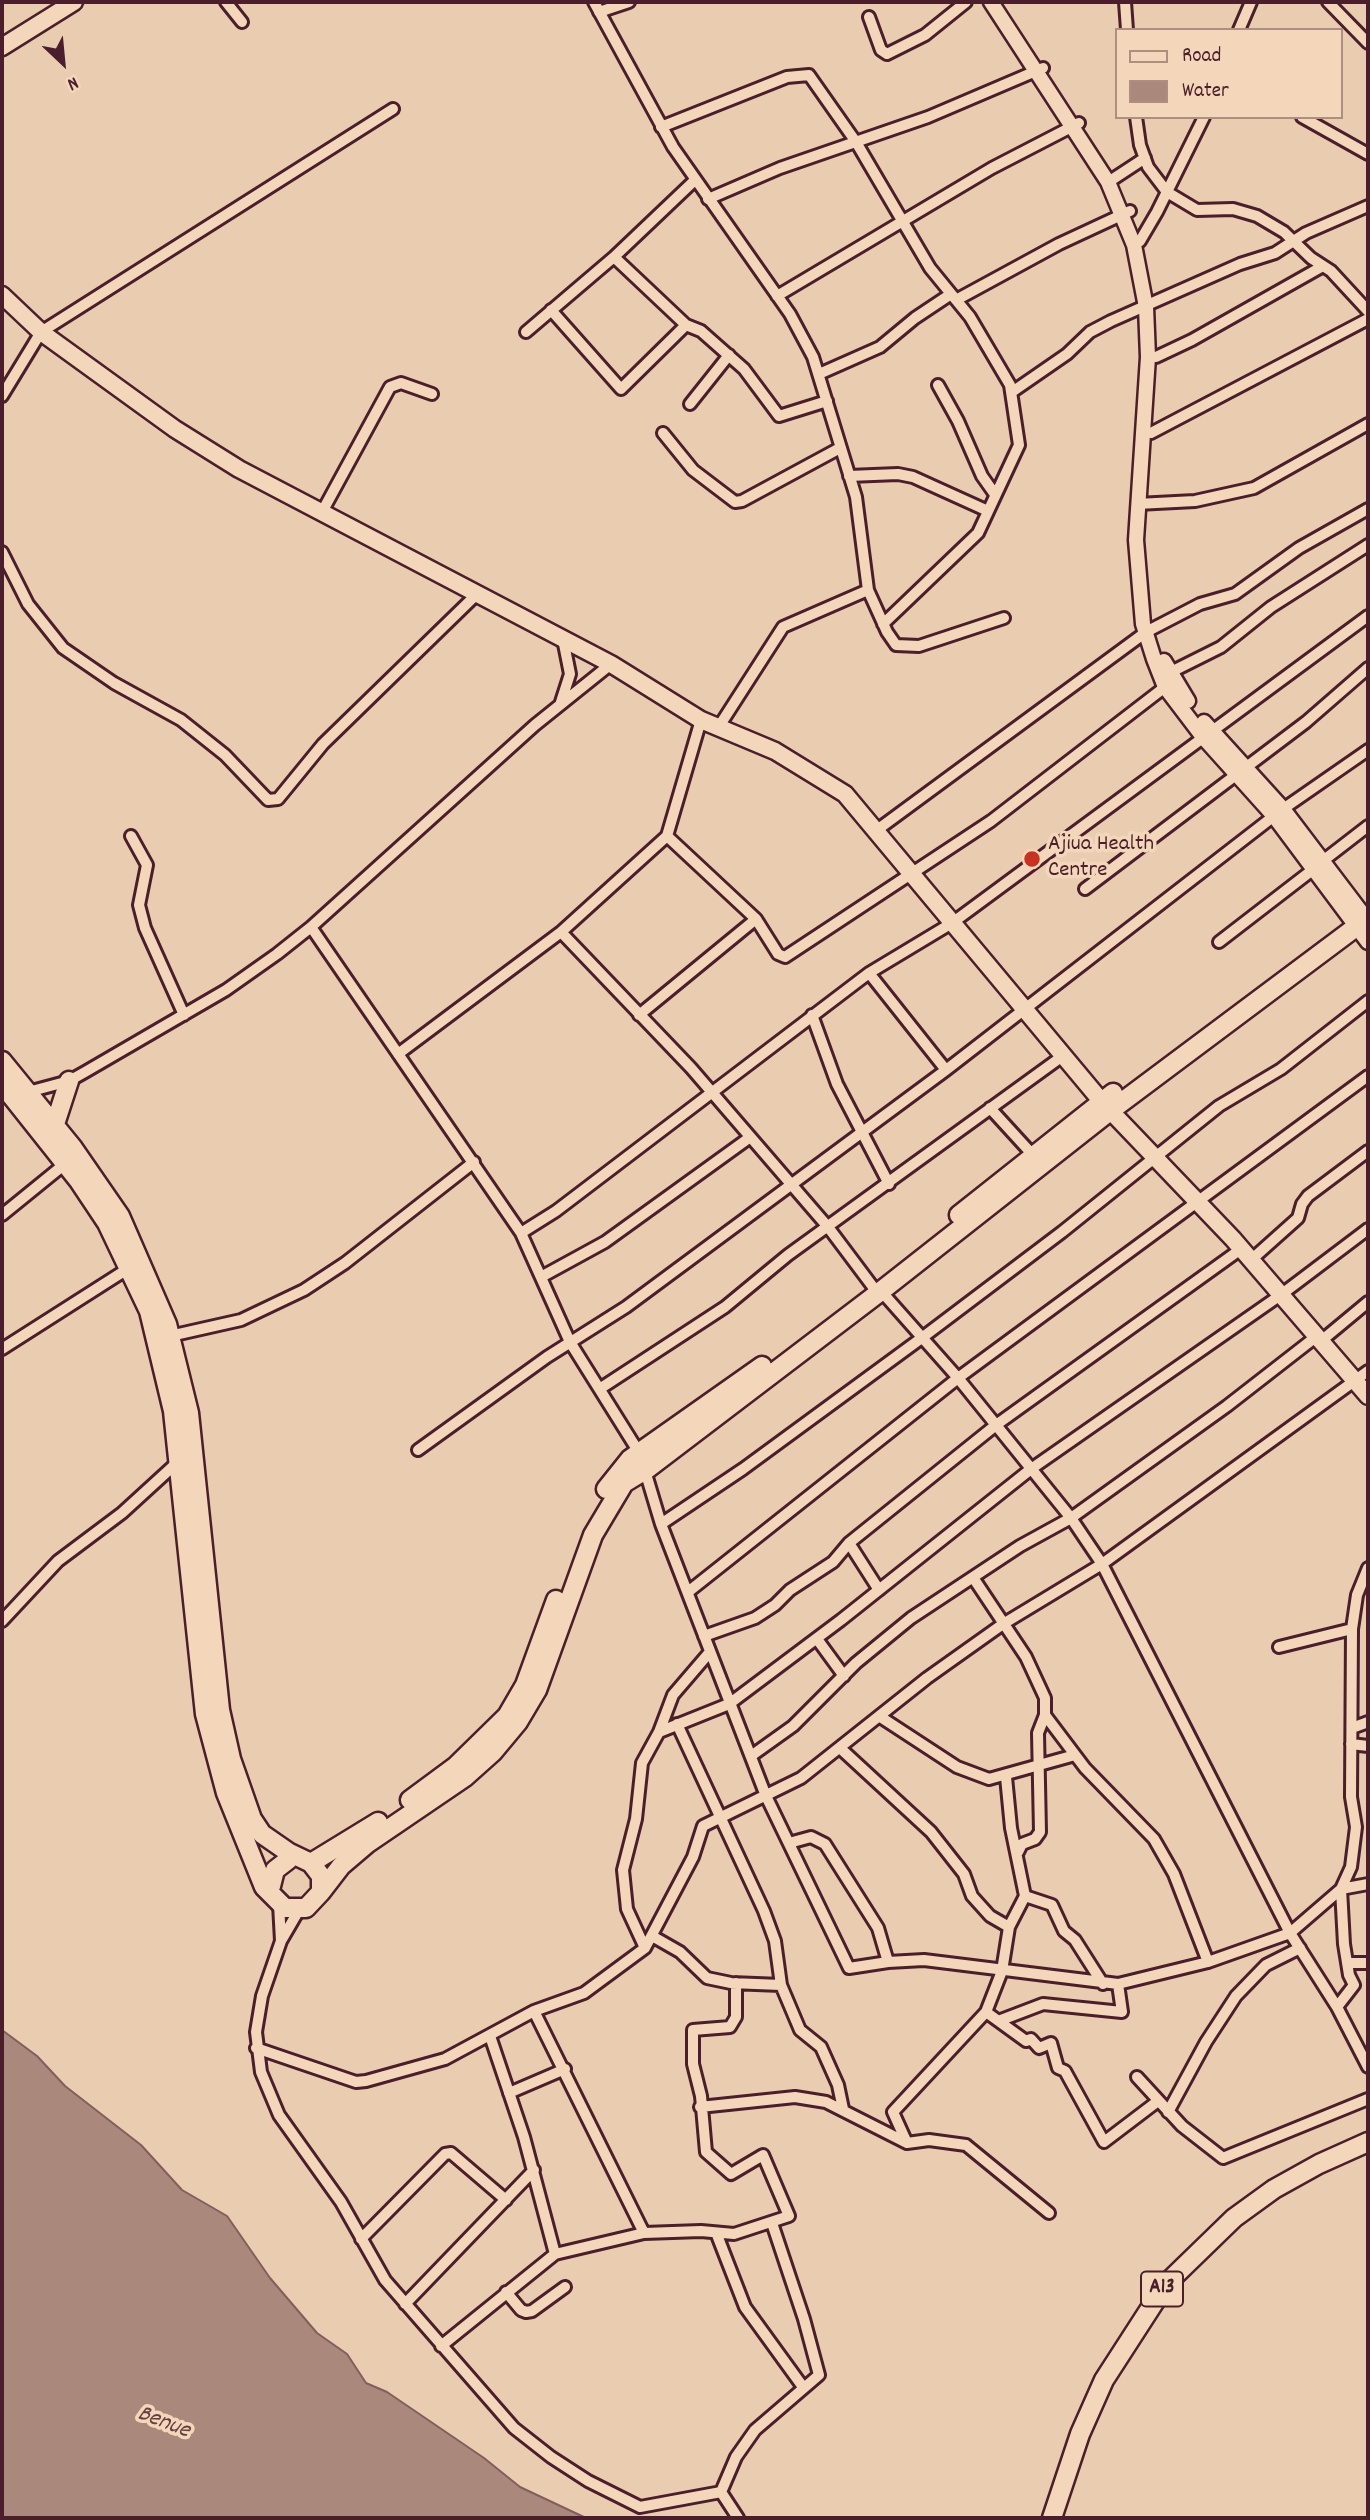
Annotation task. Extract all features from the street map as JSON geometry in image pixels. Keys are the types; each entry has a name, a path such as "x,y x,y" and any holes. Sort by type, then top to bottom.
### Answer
{"main road":[{"path":"2,47 74,2"},
{"path":"2,295 41,332 175,429 239,468 611,664 701,720 775,751 814,772 845,794 1106,1106 1199,1202 1319,1338 1362,1376 1368,1396"},
{"path":"2,1084 66,1163 107,1223 149,1311 173,1411 180,1460 205,1714 226,1793 264,1887 279,1904 299,1910 312,1905 350,1858 465,1776 493,1752 518,1722 537,1689 588,1547 607,1507 643,1461 877,1289 1106,1106 1363,916"},
{"path":"2,1061 55,1124 120,1216 156,1295 170,1336 189,1413 219,1710 231,1759 252,1819 262,1834 288,1852 311,1863 321,1876 321,1892"},
{"path":"55,1124 61,1114 64,1089 69,1081"},
{"path":"877,1289 1032,1154 1106,1106"},
{"path":"311,1863 362,1833 456,1766 507,1716 525,1685 583,1528 615,1476 630,1459 643,1461"},
{"path":"264,1887 271,1886 275,1870 288,1860 288,1852"},
{"name":"A13","path":"1052,2518 1080,2434 1104,2380 1166,2284 1225,2225 1274,2189 1319,2164 1368,2143"}],"street":[{"path":"226,2 242,22"},
{"path":"629,2 596,7 661,127 802,335 819,374 859,512 862,565 867,590 883,624 896,645 908,648 1004,618"},
{"path":"869,17 881,50 887,54 925,35 966,2"},
{"path":"991,2 1113,178 1138,243 1150,305 1156,357 1151,433 1141,504"},
{"path":"1001,2 1040,70"},
{"path":"1125,2 1127,28"},
{"path":"1240,28 1251,2"},
{"path":"1328,2 1368,43"},
{"path":"708,199 780,168 856,142 1040,70"},
{"path":"661,127 787,77 805,74 856,142 905,220 930,268 970,317 1012,392 1018,445 978,533 883,624"},
{"path":"2,396 41,332 393,109"},
{"path":"1136,119 1144,158 1157,182 1167,192 1197,210 1247,211 1293,240 1342,281 1368,312"},
{"path":"1138,243 1203,119"},
{"path":"1305,119 1368,154"},
{"path":"1075,124 1127,212"},
{"path":"777,296 1075,124"},
{"path":"1113,178 1144,158"},
{"path":"526,332 614,257 695,180"},
{"path":"1012,392 1067,354 1090,332 1212,276 1275,253 1293,240 1368,206"},
{"path":"819,374 880,347 915,318 954,297 1127,212"},
{"path":"614,257 686,325 701,331 744,369 779,416 827,401"},
{"path":"1156,357 1192,340 1323,266"},
{"path":"1150,305 1141,504 1150,631 1167,680 1207,734 1279,813 1363,916 1368,943"},
{"path":"551,310 621,389 686,325"},
{"path":"1151,433 1368,319"},
{"path":"690,404 729,355"},
{"path":"322,512 390,387 401,383 432,394"},
{"path":"938,385 982,476 994,493"},
{"path":"1141,504 1195,501 1254,488 1368,424"},
{"path":"663,433 705,482 735,502 841,447"},
{"path":"849,476 898,474 913,477 988,511"},
{"path":"877,830 1150,631 1200,604 1235,594 1299,548 1368,509"},
{"path":"667,836 756,919 778,954 785,957 991,821 1167,680 1221,647 1270,607 1368,545"},
{"path":"2,552 28,604 63,648 114,683 181,720 225,755 268,800 278,799 323,744 478,593"},
{"path":"718,728 783,627 867,590"},
{"path":"521,1233 556,1211 869,973 952,923 1368,616"},
{"path":"560,705 570,674 563,639"},
{"path":"28,1092 69,1081 226,990 311,927 403,841 611,664"},
{"path":"1085,889 1348,689 1368,668"},
{"path":"398,1054 561,932 667,836 701,720"},
{"path":"418,1450 570,1342 626,1307 789,1183 946,1070 1279,813 1368,750"},
{"path":"1219,942 1368,825"},
{"path":"131,836 147,865 139,905 145,928 184,1015"},
{"path":"639,1015 756,919"},
{"path":"311,927 521,1233 570,1342 601,1388 643,1461 662,1524 709,1653 766,1796 849,1968 924,1960 1118,1984 1208,1962 1290,1933 1341,1889 1351,1867 1356,1827 1351,1797 1352,1629 1357,1595 1367,1574"},
{"path":"561,932 711,1091 828,1227 877,1289 958,1378 1071,1518 1102,1564 1290,1933 1338,2007 1368,2067"},
{"path":"869,973 946,1070"},
{"path":"662,1524 743,1469 923,1337 1219,1105 1281,1069 1368,1001"},
{"path":"812,1015 837,1084 889,1184"},
{"path":"601,1388 725,1307 828,1227 1064,1055"},
{"path":"688,1592 958,1378 1368,1076"},
{"path":"990,1108 1032,1154"},
{"path":"541,1278 613,1237 749,1138"},
{"path":"705,1636 762,1614 790,1590 833,1562 849,1543 996,1425 1298,1218 1302,1204 1308,1196 1368,1151"},
{"path":"170,1336 241,1320 304,1290 345,1263 474,1162"},
{"path":"2,1215 66,1163"},
{"path":"659,1732 729,1704 817,1639 1031,1469 1282,1294 1368,1229"},
{"path":"2,1349 129,1268"},
{"path":"751,1756 793,1726 844,1676 911,1618 1020,1546 1071,1518 1368,1302"},
{"path":"256,2048 356,2082 378,2079 445,2059 534,2011 584,1993 645,1948 694,1857 701,1828 801,1778 927,1678 1003,1624 1102,1564 1362,1376"},
{"path":"2,1621 58,1561 122,1513 180,1460"},
{"path":"849,1543 879,1590"},
{"path":"974,1578 1037,1678 1045,1698 1045,1715 1038,1733 1040,1832 1035,1839 1022,1844 1018,1852"},
{"path":"1279,1647 1352,1629"},
{"path":"817,1639 844,1676"},
{"path":"645,1948 627,1909 623,1870 636,1819 642,1763 659,1732 673,1695 709,1653"},
{"path":"1045,1715 1075,1755 1154,1839 1174,1874 1208,1962"},
{"path":"879,1716 957,1767 989,1779 1006,1777 1075,1755"},
{"path":"1352,1728 1368,1722"},
{"path":"677,1724 764,1910 775,1941 781,1985 800,2030 824,2054 838,2085 843,2109"},
{"path":"1351,1744 1368,1746"},
{"path":"840,1748 931,1832 964,1874 972,1896 990,1916 1009,1927"},
{"path":"907,2143 892,2112 953,2051 986,2012 1002,1971 1009,1927 1024,1896 1018,1852 1011,1828 1006,1777"},
{"path":"1356,1827 1368,1826"},
{"path":"789,1843 811,1837 825,1843 878,1928 888,1962"},
{"path":"1341,1889 1368,1884"},
{"path":"1338,2007 1354,1985 1349,1975 1341,1889"},
{"path":"1024,1896 1052,1905 1064,1931 1075,1940 1103,1984"},
{"path":"279,1904 281,1941"},
{"path":"299,1910 281,1941 262,1996 256,2048 265,2084 279,2115 341,2202 385,2280 514,2428 588,2481 640,2507 721,2492"},
{"path":"652,1936 680,1952 707,1978 736,1983 781,1985"},
{"path":"1168,2112 1206,2042 1236,1996 1266,1965 1300,1948"},
{"path":"1348,1963 1368,1963"},
{"path":"441,2346 555,2254 644,2233 701,2231 717,2235 734,2234 789,2216 763,2154 731,2174 706,2152 701,2096 693,2064 693,2030 730,2027 736,2017 736,1983"},
{"path":"1001,2020 1043,2004 1122,2012 1118,1984"},
{"path":"534,2011 644,2233"},
{"path":"986,2012 1039,2048 1051,2043 1058,2068 1065,2071 1104,2143 1158,2101"},
{"path":"490,2036 534,2170 555,2254"},
{"path":"509,2093 565,2069"},
{"path":"1137,2077 1168,2112 1223,2158 1229,2158 1368,2099"},
{"path":"700,2107 795,2097 826,2102 907,2143 929,2140 966,2146 1049,2213"},
{"path":"361,2239 445,2154 456,2154 506,2200"},
{"path":"405,2304 534,2170"},
{"path":"721,2492 736,2458 755,2430 819,2375 804,2319 772,2223"},
{"path":"717,2235 745,2306 803,2387"},
{"path":"506,2292 521,2310 526,2312 532,2311 565,2287"},
{"path":"721,2492 738,2518"}],"water":[{"name":"Benue","path":"2,2030 37,2056 65,2086 141,2145 182,2190 227,2216 270,2278 317,2333 347,2354 366,2383 387,2392 484,2458 520,2487 586,2518 2,2518"}],"place":[{"name":"Ajiua Health Centre","path":"1032,859"}]}
